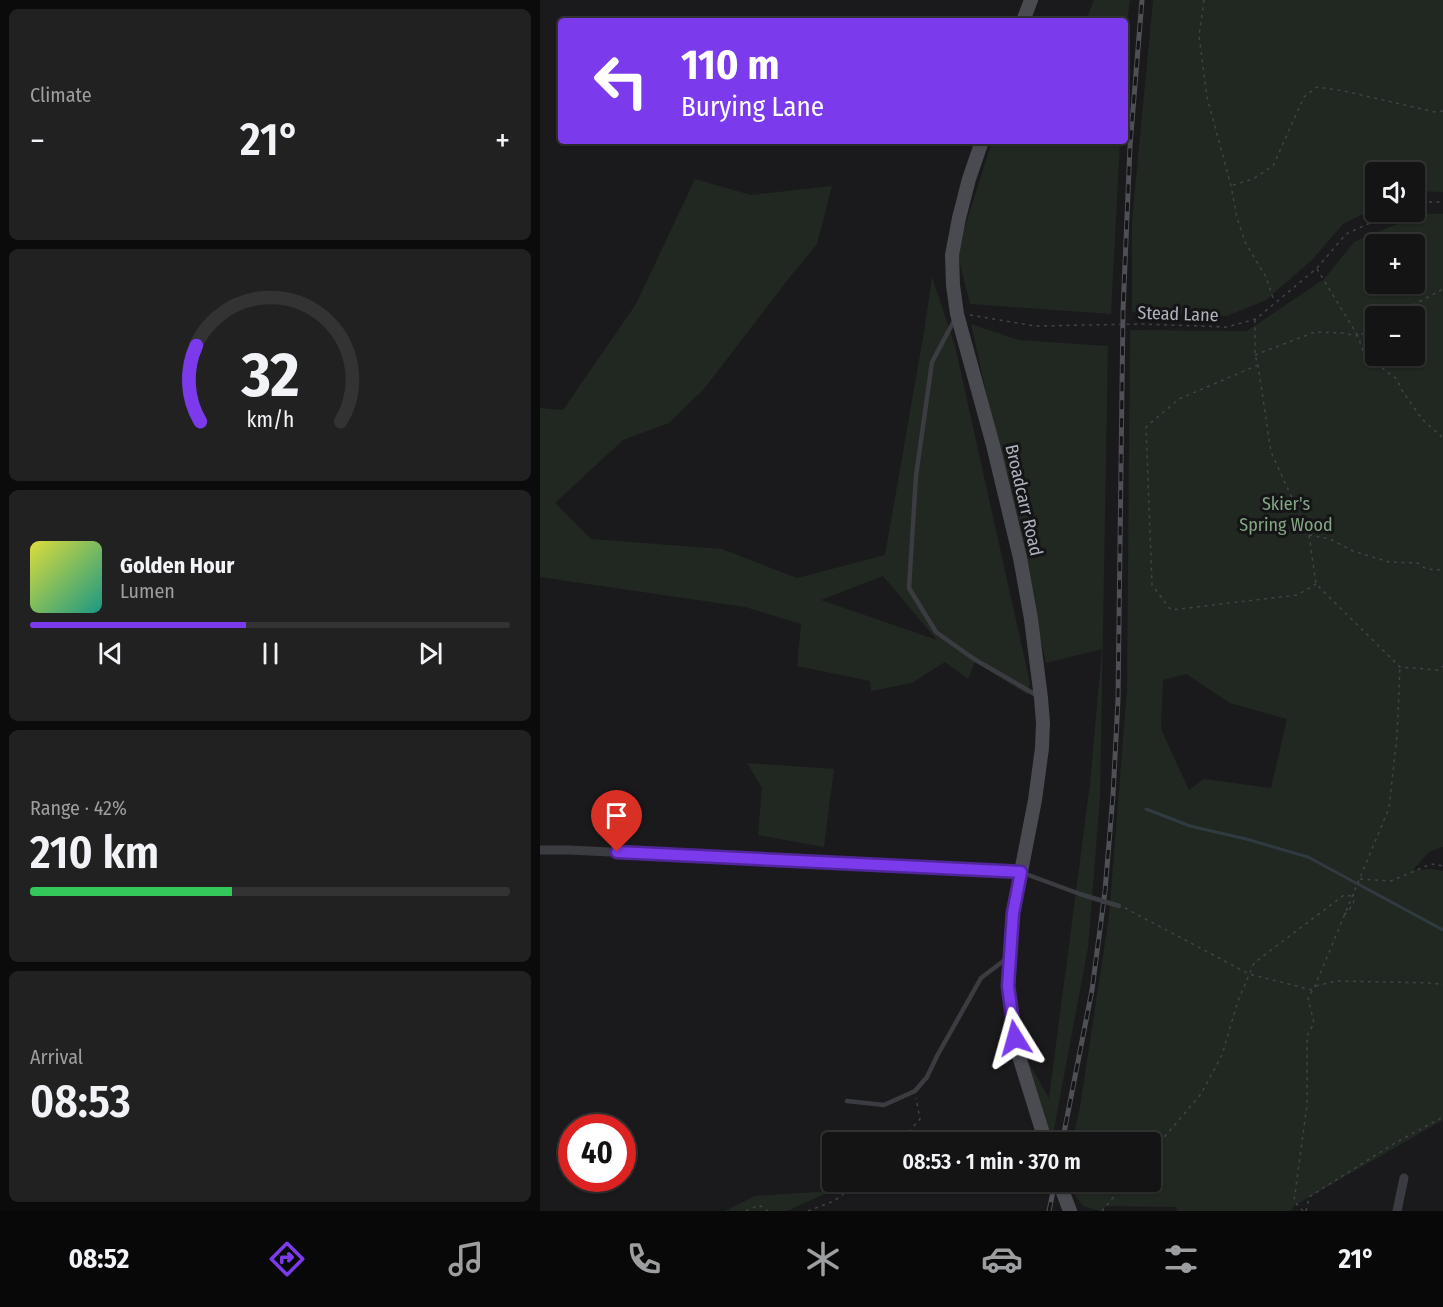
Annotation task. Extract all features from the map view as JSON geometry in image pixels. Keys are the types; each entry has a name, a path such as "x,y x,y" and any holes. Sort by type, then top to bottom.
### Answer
{"street":[{"path":"1024,18 1030,0"},
{"name":"Broadcarr Road","path":"981,144 959,218 952,255 953,285 957,314 993,445 1020,558 1031,619 1041,698 1042,748 1035,800 1013,913 1008,986 1018,1053 1043,1132"},
{"path":"540,850 1021,872"},
{"path":"1397,1211 1404,1178"},
{"path":"1063,1192 1068,1207"}],"lane":[{"path":"957,314 932,362 916,476 909,588 936,632 974,659 1041,698"},
{"path":"1021,872 1119,906"},
{"path":"847,1101 884,1105 915,1091 927,1077 981,978 1010,956"}],"path":[{"path":"1204,0 1198,36 1207,96 1231,186 1237,218 1245,242 1266,277 1275,302"},
{"path":"1231,186 1253,179 1273,166 1304,97 1317,87 1435,112 1443,111"},
{"path":"1425,202 1443,202"},
{"name":"Stead Lane","path":"957,314 1035,326 1141,324 1227,327 1256,319 1317,268 1346,234 1372,222"},
{"path":"1317,268 1358,336 1365,357 1377,363 1396,379 1422,419 1443,438"},
{"path":"1412,306 1443,289"},
{"path":"1256,319 1255,355 1271,452 1309,535 1316,584 1400,667 1438,670 1443,666"},
{"path":"1255,355 1315,332 1358,336 1365,332"},
{"path":"1258,365 1179,399 1146,427 1152,585 1171,610 1297,595 1316,584"},
{"path":"1309,535 1330,539 1353,551 1389,562 1418,563 1426,568 1443,570"},
{"path":"1400,667 1397,735 1389,808 1313,991 1308,998 1314,1023 1307,1036 1307,1105 1294,1201 1305,1211 1309,1197 1395,1143 1443,1117"},
{"path":"1359,879 1391,881 1431,864 1443,866"},
{"path":"1343,917 1355,900 1353,893"},
{"path":"1161,1141 1201,1094 1212,1075 1222,1055 1238,1001 1254,963 1344,895 1352,897"},
{"path":"1119,906 1249,974 1313,991"},
{"path":"1315,986 1337,981 1443,985"},
{"path":"909,1132 920,1119 915,1091"},
{"path":"808,1211 834,1201 846,1192"},
{"path":"1102,1211 1118,1192"},
{"path":"746,1211 759,1205 768,1211"}],"green space":[{"path":"1094,0 1130,0 1128,18 1087,18"},
{"path":"1153,0 1443,0 1443,192 1425,191 1425,162 1365,162 1365,213 1343,224 1312,260 1266,300 1227,316 1132,312 1132,221"},
{"path":"991,144 1120,144 1111,314 970,304 957,252"},
{"path":"695,179 751,195 832,186 817,244 704,389 669,423 623,440 555,503 591,539 722,549 797,578 885,555 932,277 955,346 1030,683 1028,695 975,662 968,679 945,662 912,683 871,691 870,681 797,666 801,624 745,607 540,577 540,408 563,410 636,304","holes":["883,576 937,640 821,600"]},
{"name":"Skier's Spring Wood","path":"1425,214 1443,214 1443,847 1429,852 1413,870 1443,871 1443,1120 1294,1206 1291,1211 1177,1211 1176,1207 1106,1206 1100,1211 1083,1206 1073,1192 1161,1192 1161,1132 1074,1132 1109,916 1127,690 1130,330 1247,331 1324,279 1354,242 1365,237 1365,294 1425,294 1425,234 1373,234 1402,222 1425,222","holes":["1186,674 1230,703 1287,719 1271,788 1204,779 1189,790 1161,729 1163,680"]},
{"path":"971,324 1019,340 1108,346 1100,797 1088,948 1054,1132 1050,1132 1029,1063 1049,1098 1090,784 1102,649 1046,663"},
{"path":"747,763 834,769 824,847 758,835 762,788"},
{"path":"829,1192 787,1211 725,1211 755,1196"}],"waterway":[{"path":"1146,809 1190,826 1308,857 1443,930"}],"railway":[{"path":"1064,1132 1092,990 1105,891 1113,795 1118,700 1123,311 1130,146 1142,0"},
{"path":"1049,1211 1053,1192"}],"route":[{"path":"617,852 1021,872 1013,913 1008,986 1015,1038"}]}
